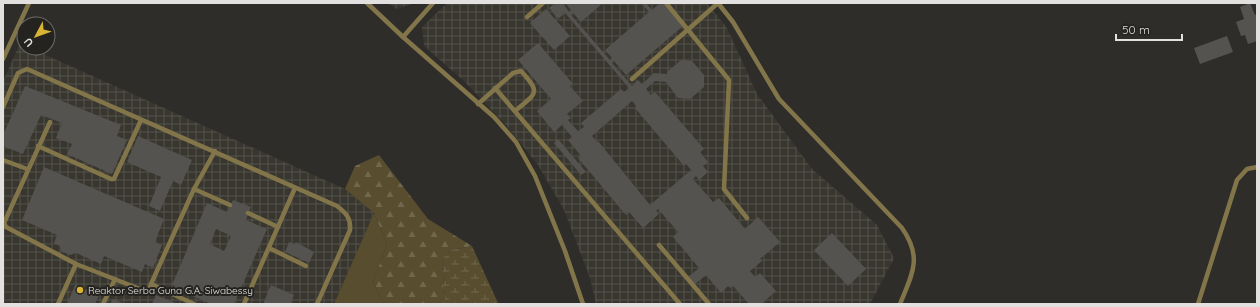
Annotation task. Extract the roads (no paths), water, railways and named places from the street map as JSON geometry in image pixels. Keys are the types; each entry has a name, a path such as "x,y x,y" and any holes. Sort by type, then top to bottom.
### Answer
{"lane":[{"path":"3,59 29,3"},
{"path":"367,3 505,128 529,163 565,251 583,304"},
{"path":"403,37 433,3"},
{"path":"527,17 543,3"},
{"path":"666,3 729,80 724,190 747,218"},
{"path":"632,78 718,3 736,27 779,99 902,228 914,248 915,258 914,270 900,304"},
{"path":"3,107 18,73 27,69 215,151 336,206 345,212 351,222 350,230 317,304"},
{"path":"478,104 495,88 517,71 521,71 534,86 535,91 532,96 515,111"},
{"path":"495,88 680,304"},
{"path":"38,146 114,179 141,120"},
{"path":"50,122 27,169 4,223 6,227 76,264 145,291 148,290 151,284 194,189 215,151"},
{"path":"3,160 27,169"},
{"path":"1198,304 1237,180 1247,169 1257,167"},
{"path":"244,304 295,188"},
{"path":"194,189 230,205"},
{"path":"248,214 278,227"},
{"path":"659,245 709,304"},
{"path":"269,248 306,266"},
{"path":"58,304 76,264"},
{"path":"103,304 115,279"},
{"path":"151,284 194,304"}],"place":[{"name":"Reaktor Serba Guna G.A. Siwabessy","path":"80,290"}]}
